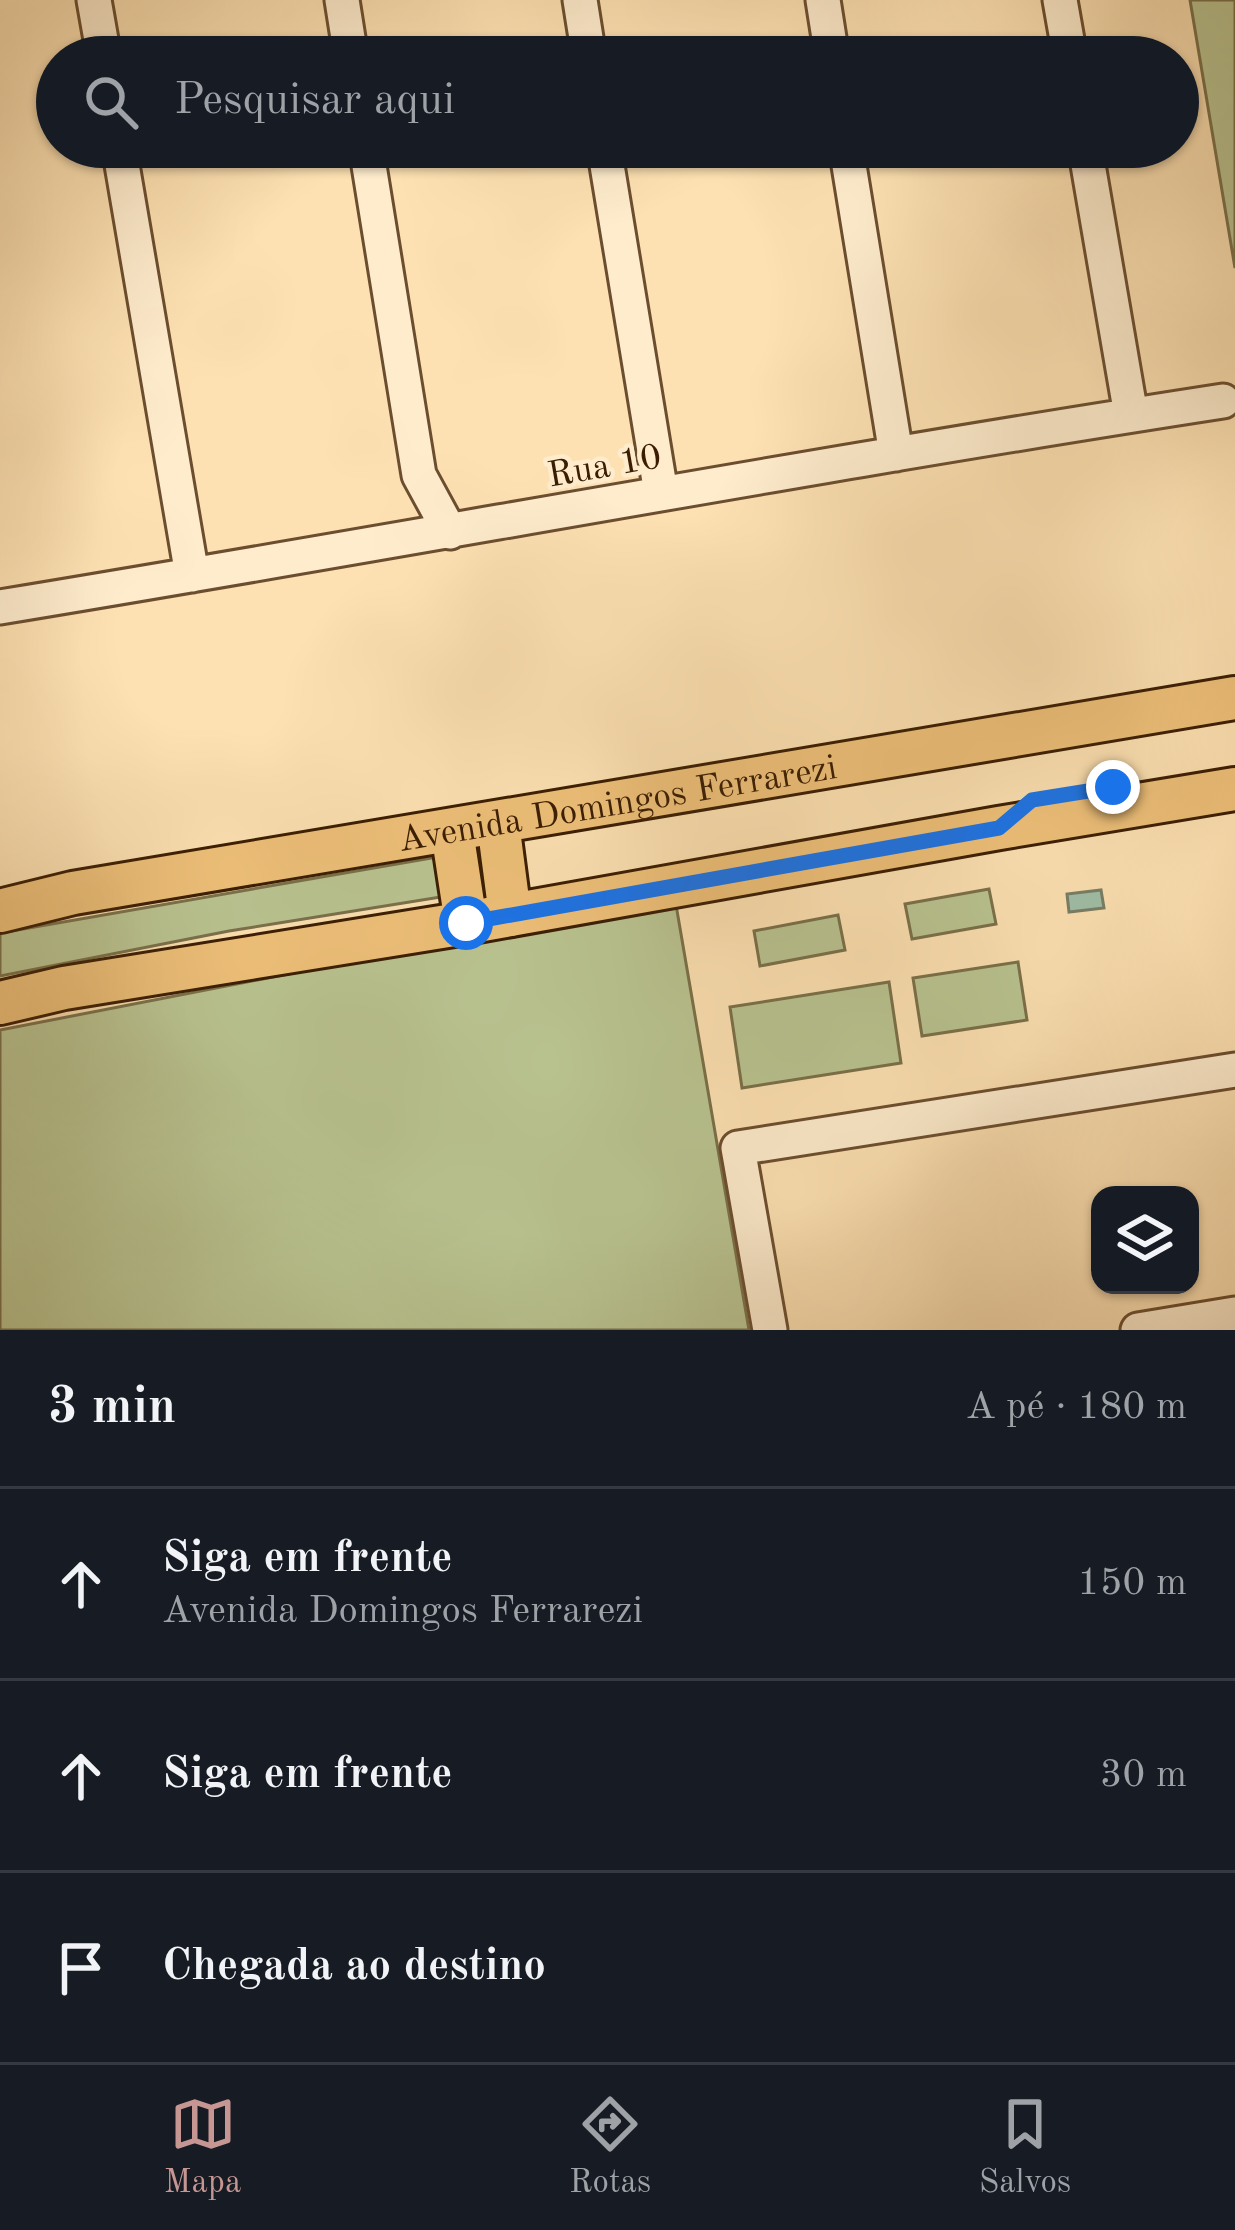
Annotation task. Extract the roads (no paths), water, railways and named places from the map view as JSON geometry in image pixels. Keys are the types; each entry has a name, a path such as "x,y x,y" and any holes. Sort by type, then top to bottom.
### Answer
{"main road":[{"name":"Avenida Domingos Ferrarezi","path":"0,911 73,893 1235,698"},
{"path":"999,828 1032,800 1235,766"},
{"path":"0,1003 64,988 510,916 1235,789"},
{"path":"499,823 510,916"},
{"path":"452,831 466,923"}],"street":[{"path":"94,0 100,36"},
{"path":"342,0 348,36"},
{"path":"580,0 586,36"},
{"path":"823,0 829,36"},
{"path":"1060,0 1066,36"},
{"path":"123,168 192,575"},
{"path":"369,168 419,475 450,532"},
{"path":"607,168 661,493"},
{"path":"849,168 896,454"},
{"path":"1089,168 1131,415"},
{"name":"Rua 10","path":"0,607 1223,401"},
{"path":"406,539 419,475"},
{"path":"770,1330 738,1148 1235,1070"},
{"path":"1138,1330 1235,1314"}]}
